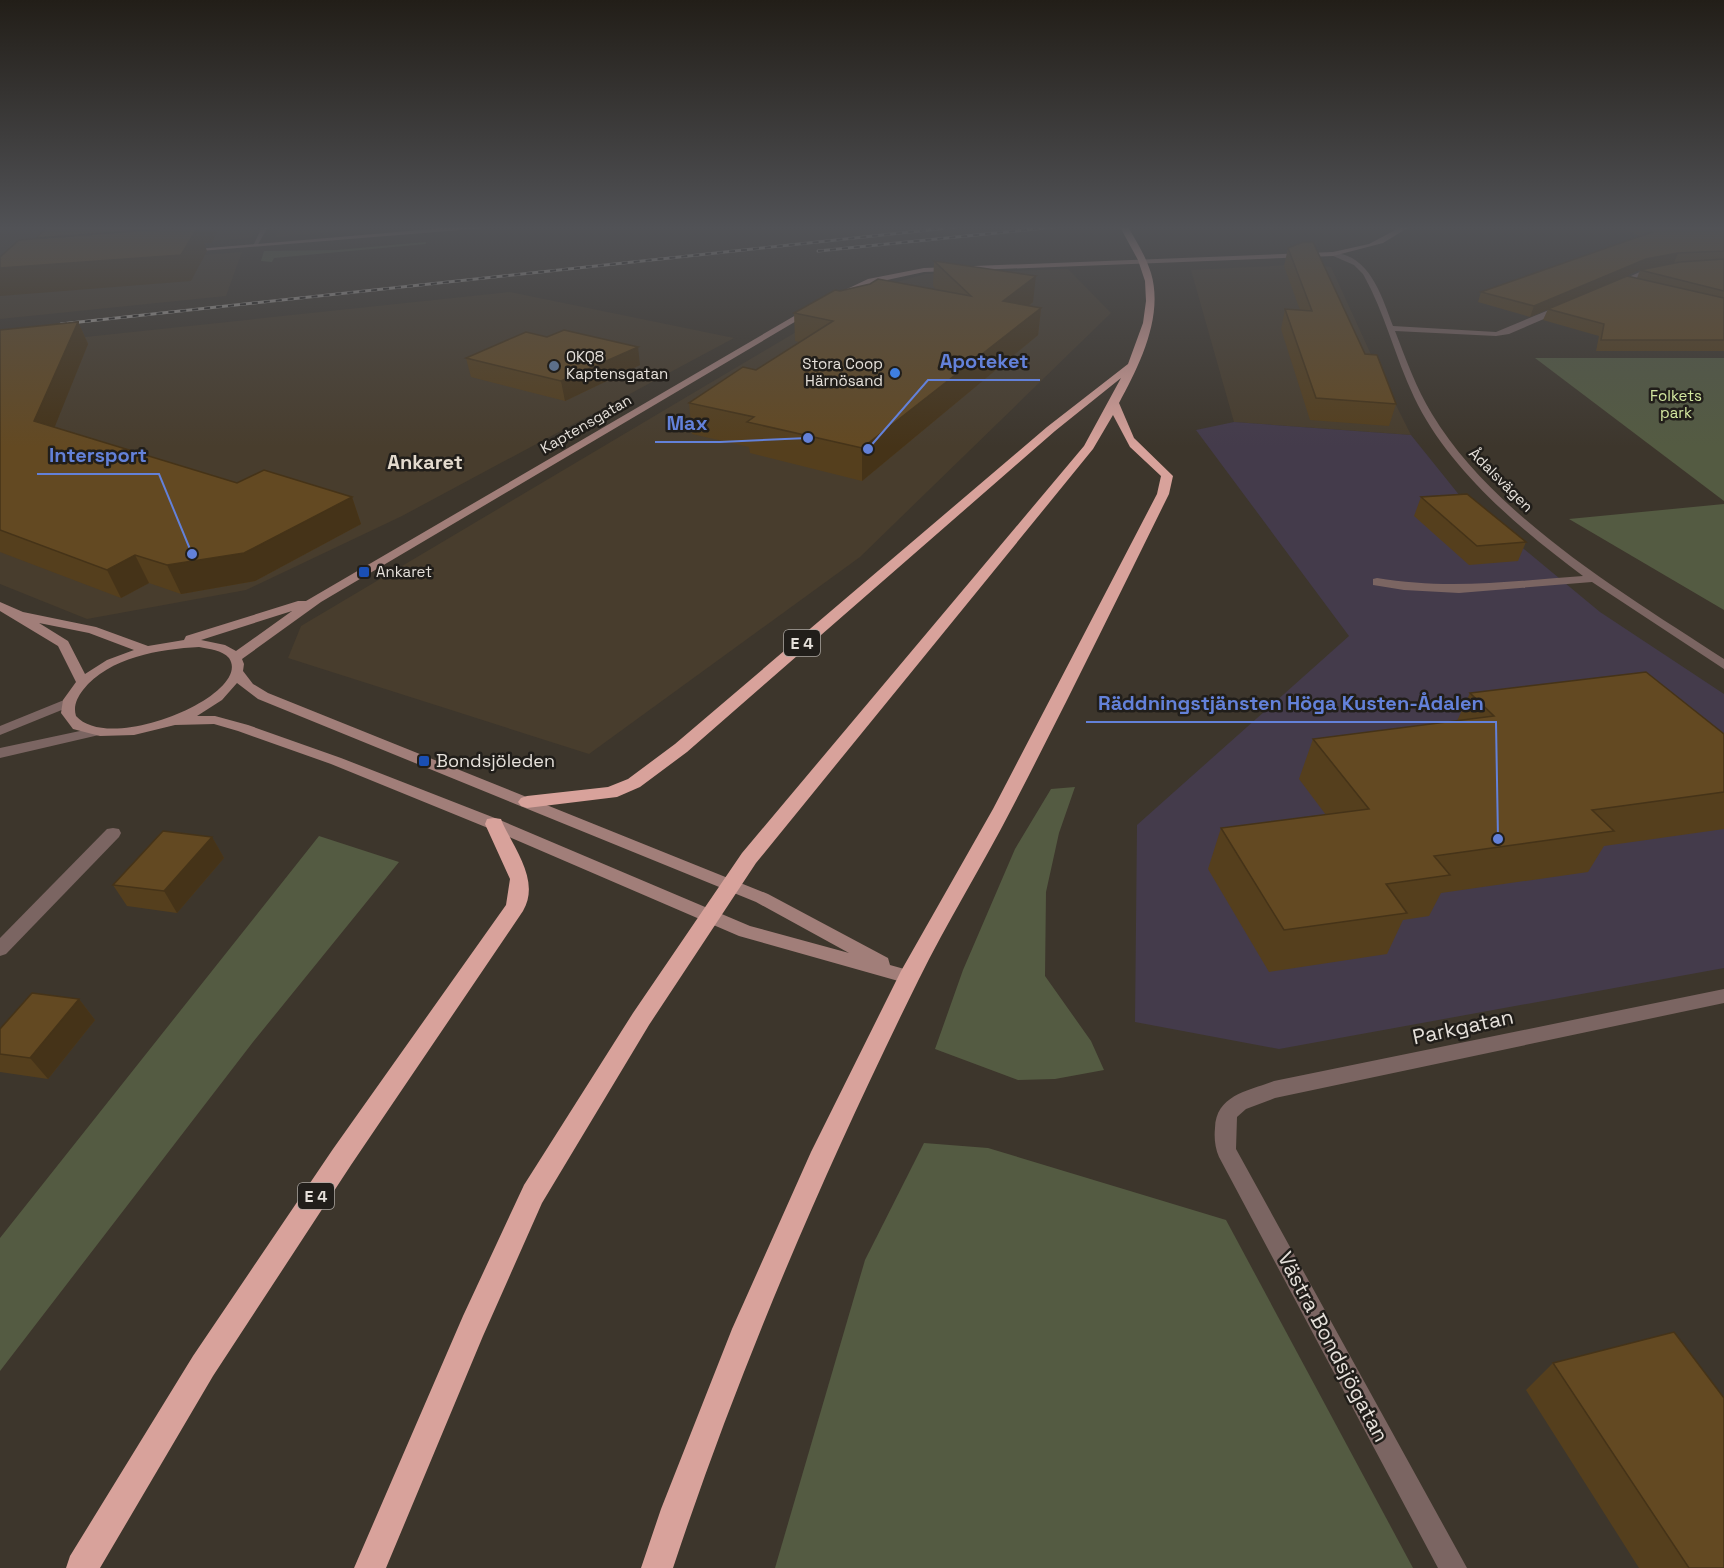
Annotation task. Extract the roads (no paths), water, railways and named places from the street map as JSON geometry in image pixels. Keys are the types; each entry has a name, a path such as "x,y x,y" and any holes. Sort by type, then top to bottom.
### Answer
{"highway":[{"path":"370,1568 473,1326 533,1194 641,1019 749,858 1089,447 1135,362 1150,300"},
{"name":"E 4","path":"527,802 611,793 634,783 681,748 1051,429 1135,362"},
{"path":"657,1568 676,1509 746,1329 820,1160 909,977 1002,809 1163,494 1167,476 1158,464 1146,456 1126,435 1114,403"},
{"name":"E 4","path":"82,1568 203,1366 342,1157 516,906 520,879 494,824"}],"main road":[{"name":"Kaptensgatan","path":"175,721 219,697 228,689 237,665 316,599 816,307"},
{"name":"Kaptensgatan","path":"173,645 316,599"},
{"path":"0,606 19,615 63,644 83,682"},
{"path":"19,615 92,630 146,650"},
{"path":"210,644 224,648 237,665 241,681 263,696 762,898 909,977 745,932 494,824 336,761 243,728 215,720 175,721 135,731 94,732 73,722 67,709 69,702 83,682 117,661 146,650 173,645 210,644"}],"street":[{"name":"Ådalsvägen","path":"1378,300 1392,328 1416,392 1434,426 1456,456 1516,519 1551,548 1724,665"},
{"path":"1392,328 1496,334 1506,332 1569,305"},
{"path":"1377,582 1406,587 1482,590 1527,583 1596,578"},
{"path":"0,731 69,702"},
{"path":"0,753 94,732"},
{"path":"0,949 113,833"},
{"name":"Parkgatan","path":"1224,1124 1225,1114 1235,1105 1274,1090 1724,996"},
{"name":"Västra Bondsjögatan","path":"1224,1124 1226,1150 1453,1568"}],"railway":[{"path":"61,324 281,300"}],"place":[{"name":"OKQ8 Kaptensgatan","path":"554,366"},
{"name":"Stora Coop Härnösand","path":"895,373"},
{"name":"Max","path":"808,438"},
{"name":"Apoteket","path":"868,449"},
{"name":"Intersport","path":"192,554"},
{"name":"Ankaret","path":"364,572"},
{"name":"Bondsjöleden","path":"424,761"},
{"name":"Räddningstjänsten Höga Kusten-Ådalen","path":"1498,839"}],"district":[{"name":"Ankaret","path":"425,462"}],"park label":[{"name":"Folkets park","path":"1676,404"}]}
